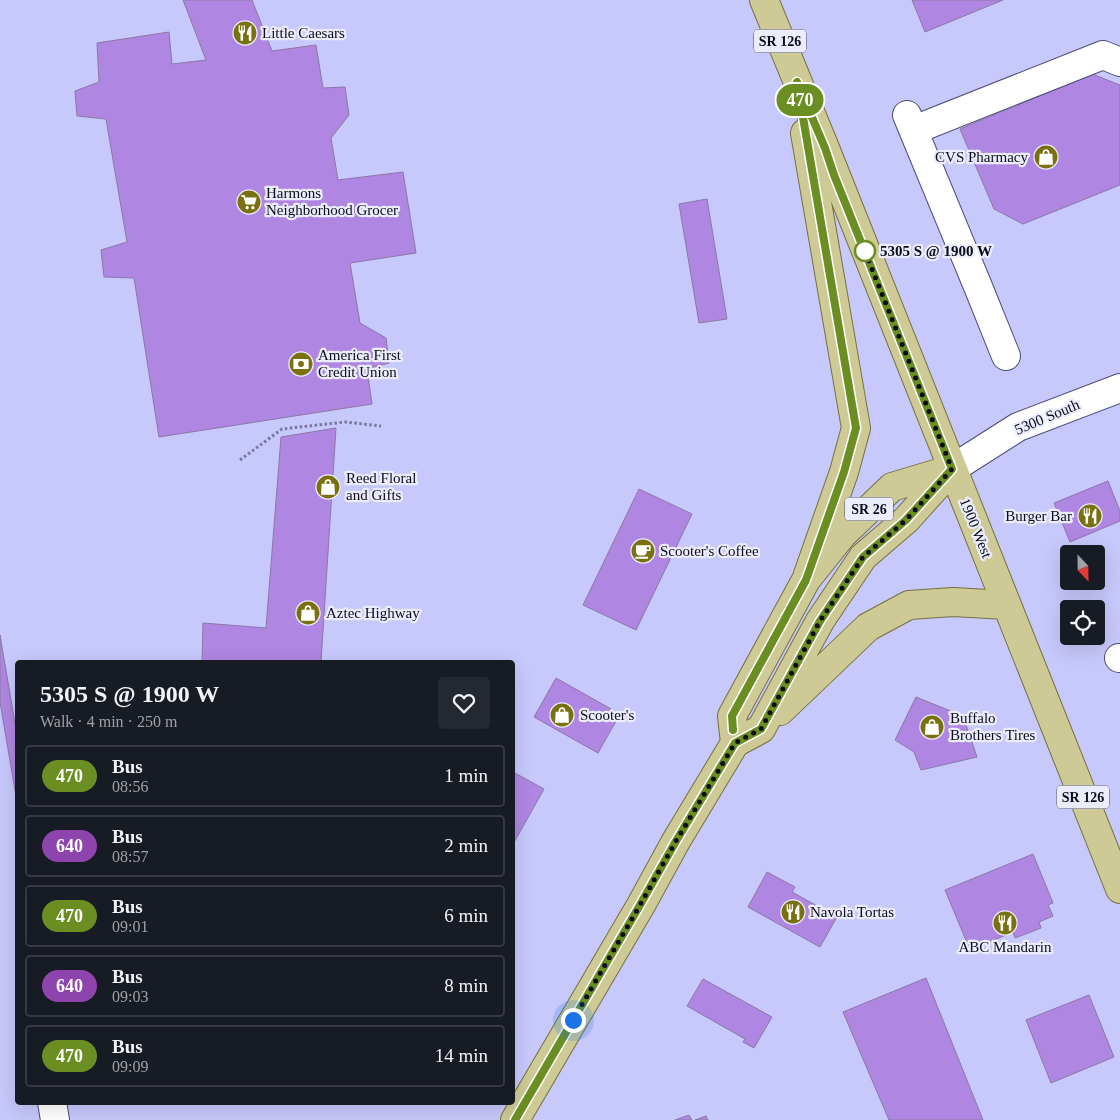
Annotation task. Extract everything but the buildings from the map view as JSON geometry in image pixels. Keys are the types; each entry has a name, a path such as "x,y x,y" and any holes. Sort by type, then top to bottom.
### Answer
{"main road":[{"name":"1900 West","path":"764,0 825,148 834,175 1120,889"},
{"path":"797,82 856,428 844,472 806,580"},
{"name":"SR 26","path":"735,743 732,716 806,580 842,535 892,487 952,469"},
{"name":"SR 26","path":"761,729 820,621 863,557 906,520 952,469"},
{"path":"515,1120 676,841 735,743 761,729 868,627 909,605 953,602 1007,605"}],"street":[{"path":"1006,356 911,122 1103,55 1120,62"},
{"name":"5300 South","path":"952,469 1018,427 1120,388"},
{"path":"53,1105 56,1120"}],"path":[{"path":"240,460 282,430 345,422 381,426"}],"bus line":[{"name":"470","path":"515,1120 676,841 735,743 761,729 820,621 863,557 906,520 952,469 797,82 856,428 844,472 806,580 732,716 733,730"}],"place":[{"name":"Little Caesars","path":"245,33"},
{"name":"CVS Pharmacy","path":"1046,157"},
{"name":"Harmons Neighborhood Grocer","path":"249,202"},
{"name":"5305 S @ 1900 W","path":"865,251"},
{"name":"America First Credit Union","path":"301,364"},
{"name":"Reed Floral and Gifts","path":"328,487"},
{"name":"Burger Bar","path":"1090,516"},
{"name":"Scooter's Coffee","path":"643,551"},
{"name":"Aztec Highway","path":"308,613"},
{"name":"Scooter's","path":"562,715"},
{"name":"Buffalo Brothers Tires","path":"932,727"},
{"name":"Navola Tortas","path":"793,912"},
{"name":"ABC Mandarin","path":"1005,923"}],"route":[{"path":"573,1020 735,743 761,729 820,621 863,557 906,520 952,469 864,249 865,251"}]}
